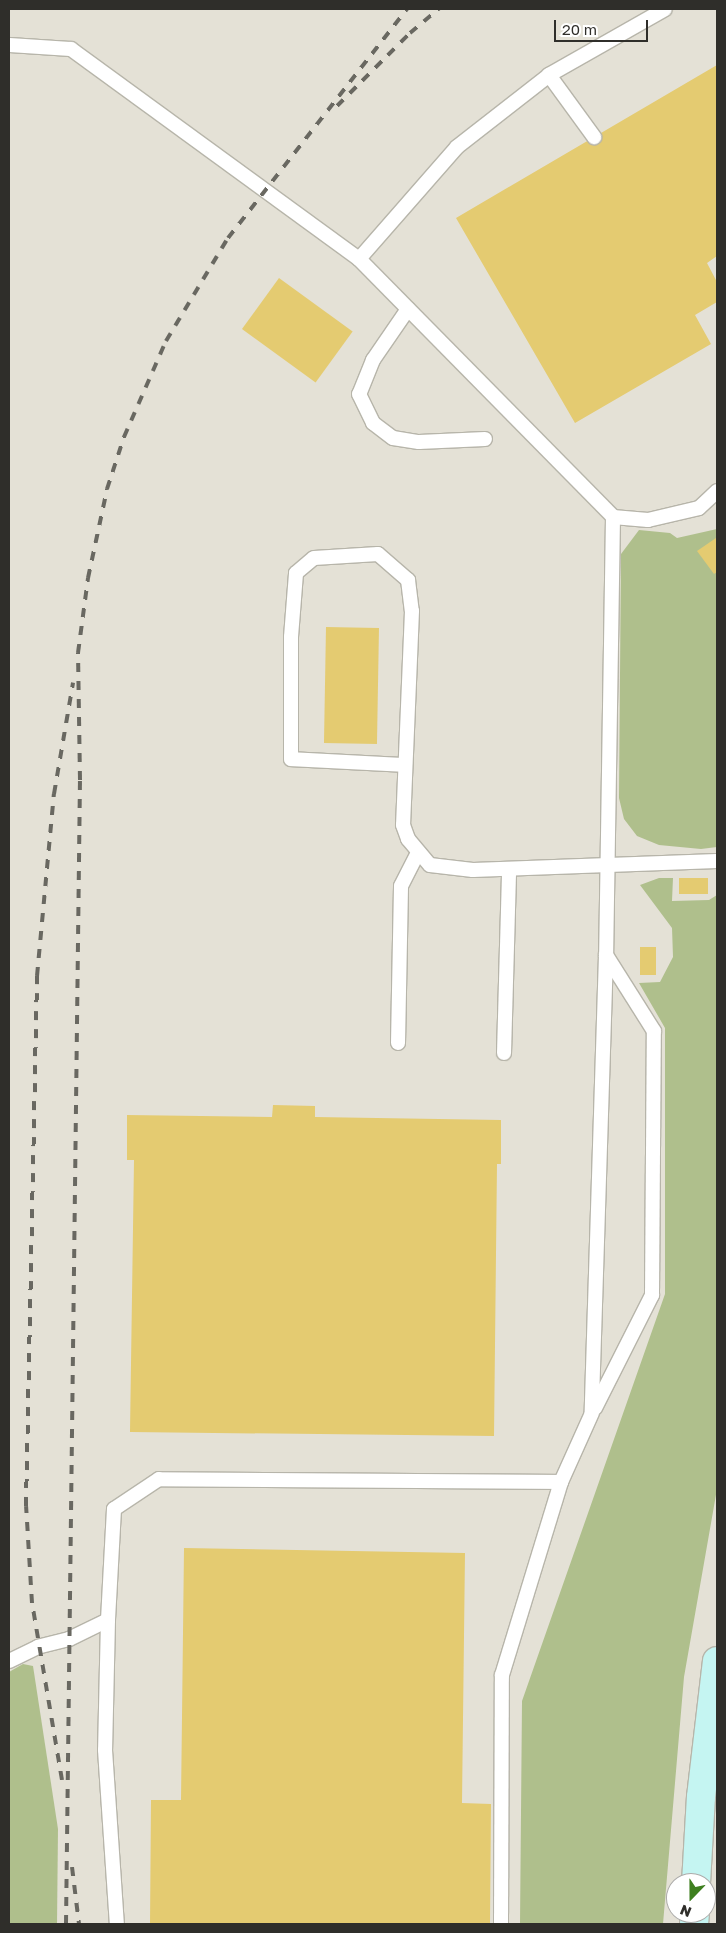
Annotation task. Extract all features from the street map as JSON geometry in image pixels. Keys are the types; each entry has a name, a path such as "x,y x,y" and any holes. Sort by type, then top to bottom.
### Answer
{"main road":[{"path":"697,1873 701,1797 717,1661"}],"lane":[{"path":"358,259 457,147 548,74 665,9"},
{"path":"9,45 71,49 358,259 613,517 648,520 699,508 717,491"},
{"path":"548,74 594,137"},
{"path":"408,309 373,360 359,394 373,423 393,438 419,442 485,439"},
{"path":"592,1413 606,956 613,517"},
{"path":"405,765 291,759 290,637 296,573 314,558 378,554 408,580 412,611 403,825 408,839 430,865 473,870 509,870 717,861"},
{"path":"398,1042 400,886 418,852"},
{"path":"504,1053 509,870"},
{"path":"501,1924 502,1675 561,1482 592,1413 652,1295 654,1031 606,956"},
{"path":"117,1924 105,1750 108,1620 114,1509 159,1479 561,1482"},
{"path":"9,1661 38,1647 69,1639 108,1620"}],"green space":[{"path":"717,529 717,847 701,849 659,845 637,836 624,819 619,798 621,554 639,530 670,533 677,538"},
{"path":"659,878 673,878 672,901 709,900 717,895 717,1489 684,1677 663,1924 520,1924 522,1701 665,1294 665,1028 639,983 660,982 673,957 672,928 640,885"},
{"path":"23,1664 33,1666 58,1829 57,1924 9,1924 9,1672"}],"building":[{"path":"717,65 717,256 707,263 717,282 717,302 695,315 711,344 575,423 456,218"},
{"path":"279,278 353,331 316,382 242,329"},
{"path":"716,538 717,572 714,574 697,551"},
{"path":"326,627 379,628 377,744 324,743"},
{"path":"679,878 708,878 708,894 679,894"},
{"path":"640,947 656,947 656,975 640,975"},
{"path":"273,1105 315,1106 315,1117 501,1120 501,1164 497,1164 494,1436 130,1432 134,1160 127,1160 127,1115 272,1117"},
{"path":"184,1548 465,1553 462,1803 491,1804 490,1924 150,1924 151,1800 181,1800"}],"railway":[{"path":"66,1924 80,780 78,653 88,578 107,489 124,437 166,341 228,238 407,9"},
{"path":"337,106 410,33 439,9"},
{"path":"62,1780 32,1603 26,1506 37,976 54,794 73,683"},
{"path":"72,1867 79,1924"}]}
